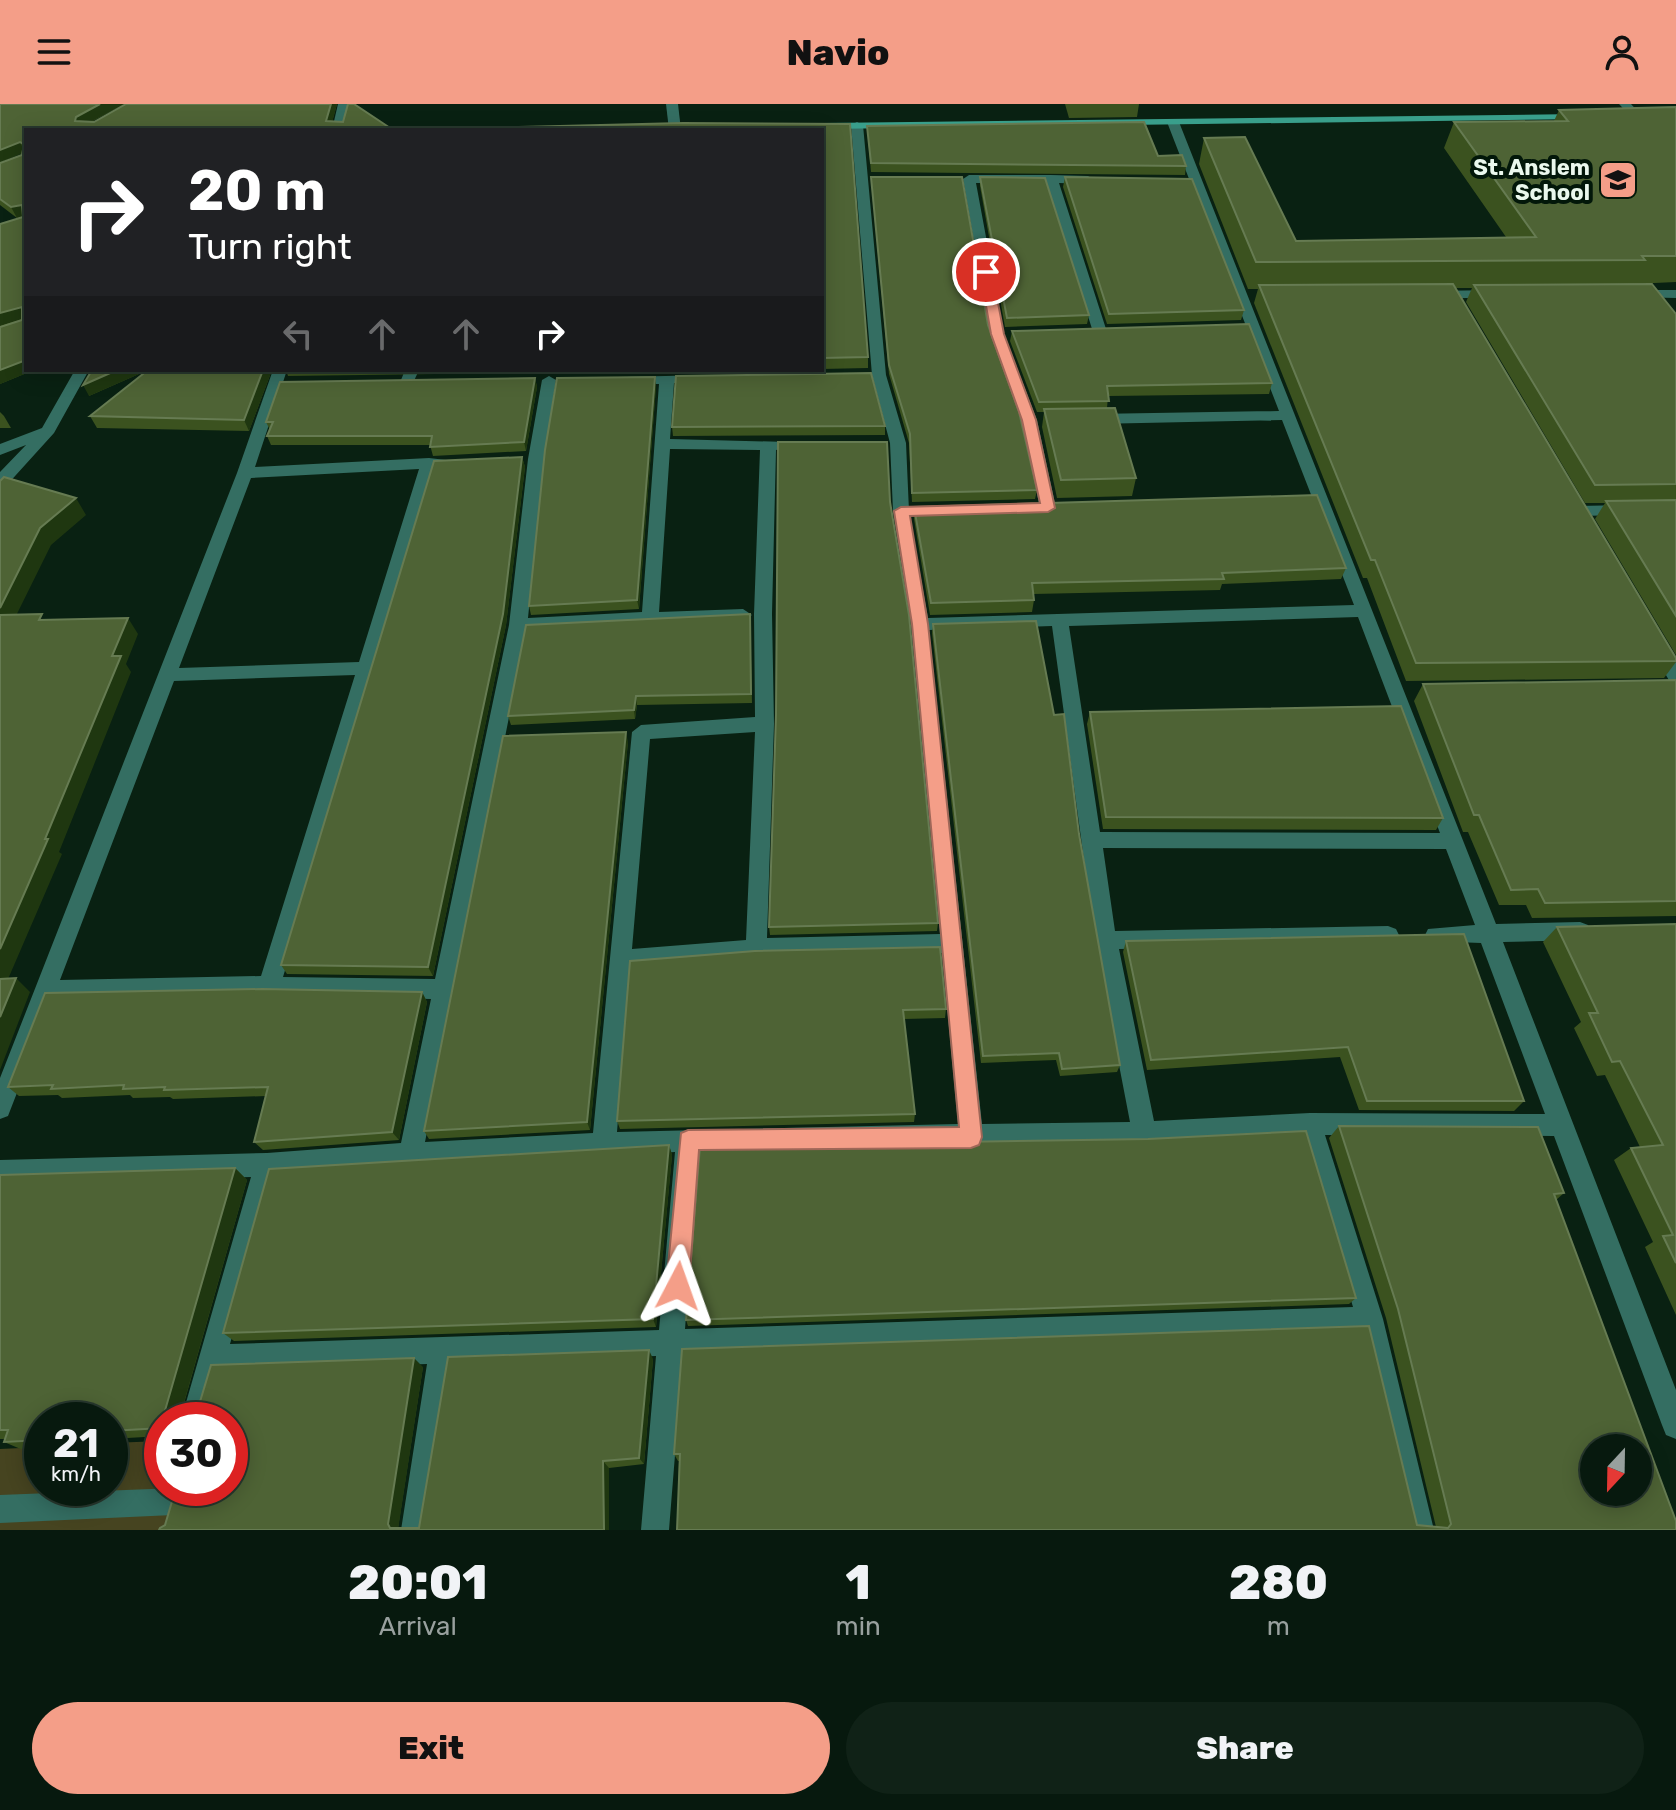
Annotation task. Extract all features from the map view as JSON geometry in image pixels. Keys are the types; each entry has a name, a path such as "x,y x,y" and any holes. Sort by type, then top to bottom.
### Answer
{"street":[{"path":"338,128 344,104"},
{"path":"672,104 678,128"},
{"path":"1623,110 1643,116"},
{"path":"810,126 1588,116"},
{"path":"1173,122 1189,182 1248,296 1244,328 1286,415 1311,499 1399,699 1450,841 1676,1425"},
{"path":"857,125 868,179 871,375 909,511 971,1137"},
{"path":"954,179 1109,180"},
{"path":"969,179 1005,334 1036,420 1048,508"},
{"path":"1051,179 1100,332"},
{"path":"1421,295 1455,301 1514,294"},
{"path":"1623,294 1674,297"},
{"path":"0,482 49,430 81,372"},
{"path":"608,380 723,377"},
{"path":"0,1108 282,379"},
{"path":"650,618 667,379"},
{"path":"411,1154 445,989 504,736 518,625 528,459 550,380"},
{"path":"1074,419 1286,415"},
{"path":"0,450 49,430"},
{"path":"660,444 797,445"},
{"path":"756,948 765,724 763,614 768,445"},
{"path":"245,473 459,462"},
{"path":"269,986 429,463"},
{"path":"1578,510 1676,509"},
{"path":"920,624 1362,611"},
{"path":"518,625 763,614"},
{"path":"1060,622 1082,714 1106,940 1144,1133"},
{"path":"1646,626 1671,684"},
{"path":"166,675 368,668"},
{"path":"604,1145 620,959 634,732 765,724"},
{"path":"1094,840 1450,841"},
{"path":"1106,940 1597,930"},
{"path":"620,959 756,948 954,943"},
{"path":"45,990 269,986 445,989"},
{"path":"0,1172 267,1165 411,1154 688,1140 1144,1133 1310,1124 1561,1125"},
{"path":"1310,1124 1370,1319 1420,1530"},
{"path":"655,1530 688,1140"},
{"path":"199,1402 267,1165"},
{"path":"210,1358 673,1345 1370,1319"},
{"path":"415,1530 442,1352"},
{"path":"0,1509 144,1497"},
{"path":"164,1530 171,1506"}],"shaded area":[{"path":"128,1442 144,1442 144,1506 171,1506 164,1530 0,1530 0,1449 24,1448 24,1506 128,1506"}],"building":[{"path":"0,104 100,104 76,117 75,121 94,122 126,104 331,104 326,121 343,122 348,104 354,104 390,128 24,128 24,144 20,142 0,150"},
{"path":"1676,107 1676,256 1642,256 1645,260 1256,262 1204,138 1245,137 1296,241 1536,237 1454,122 1568,121 1559,110"},
{"path":"1144,122 1158,156 1182,155 1186,166 871,163 867,126"},
{"path":"683,123 850,124 868,357 824,358 824,128 481,128"},
{"path":"24,144 24,361 0,370 0,327 22,320 22,307 0,313 0,224 23,217 22,205 11,207 0,199 0,163 22,155"},
{"path":"871,177 962,177 988,325 1019,412 1037,490 912,493 910,434 889,365"},
{"path":"980,177 1045,178 1089,315 1007,318"},
{"path":"1065,177 1192,179 1244,310 1109,314"},
{"path":"1453,284 1676,661 1416,663 1259,285"},
{"path":"1652,284 1676,314 1676,484 1595,485 1474,285"},
{"path":"1249,324 1272,383 1107,386 1109,401 1039,402 1012,331"},
{"path":"91,372 112,372 83,385"},
{"path":"145,372 262,372 244,420 90,416"},
{"path":"871,373 885,426 672,427 676,376"},
{"path":"655,377 637,600 529,606 545,450 557,378"},
{"path":"535,378 524,442 430,447 432,436 267,436 273,422 266,422 280,382"},
{"path":"1115,408 1136,478 1061,480 1044,409"},
{"path":"778,442 887,442 890,502 909,615 938,923 769,927 776,715"},
{"path":"522,457 503,614 428,967 281,965 434,461"},
{"path":"4,477 76,498 40,528 0,608 0,481"},
{"path":"1317,495 1346,568 1222,573 1224,579 1032,583 1034,600 931,603 914,507"},
{"path":"1676,500 1676,616 1606,501"},
{"path":"42,614 39,620 128,618 112,656 121,656 0,949 0,615"},
{"path":"750,614 751,694 636,696 634,710 508,716 526,625"},
{"path":"1036,621 1054,715 1064,714 1079,834 1120,1065 1062,1069 1059,1053 983,1056 933,624"},
{"path":"1676,680 1676,901 1545,903 1538,889 1511,890 1479,815 1474,815 1423,684"},
{"path":"1401,706 1443,818 1106,817 1090,712"},
{"path":"626,732 587,1122 424,1131 503,736"},
{"path":"1676,924 1676,1263 1663,1236 1673,1235 1631,1148 1663,1145 1620,1061 1612,1062 1589,1013 1598,1013 1557,927"},
{"path":"1464,934 1524,1101 1367,1101 1348,1047 1151,1060 1126,941"},
{"path":"940,947 946,1009 903,1010 915,1114 617,1121 630,961 755,951"},
{"path":"16,978 0,1017 0,979"},
{"path":"262,989 422,992 392,1132 254,1142 268,1087 164,1090 165,1087 123,1089 124,1085 51,1089 53,1085 8,1087 45,993"},
{"path":"1339,1126 1538,1127 1564,1193 1554,1194 1644,1434 1580,1434 1580,1506 1652,1506 1652,1457 1676,1521 1676,1530 677,1530 680,1454 674,1454 682,1349 1369,1326 1417,1525 1448,1528 1451,1524 1398,1309"},
{"path":"1306,1131 1356,1298 686,1320 700,1146 1148,1139"},
{"path":"669,1145 653,1319 223,1333 269,1169"},
{"path":"235,1168 167,1402 144,1402 144,1429 128,1430 128,1402 24,1402 24,1441 4,1442 8,1430 0,1430 0,1175"},
{"path":"649,1350 639,1458 603,1461 604,1530 159,1530 165,1525 171,1506 248,1506 248,1402 200,1402 211,1365 414,1358 388,1524 390,1528 419,1528 448,1357"}],"place":[{"name":"St. Anslem School","path":"1618,180"}],"route":[{"path":"678,1286 688,1140 971,1137 920,624 901,511 1048,508 1029,420 997,334 986,272"}]}
